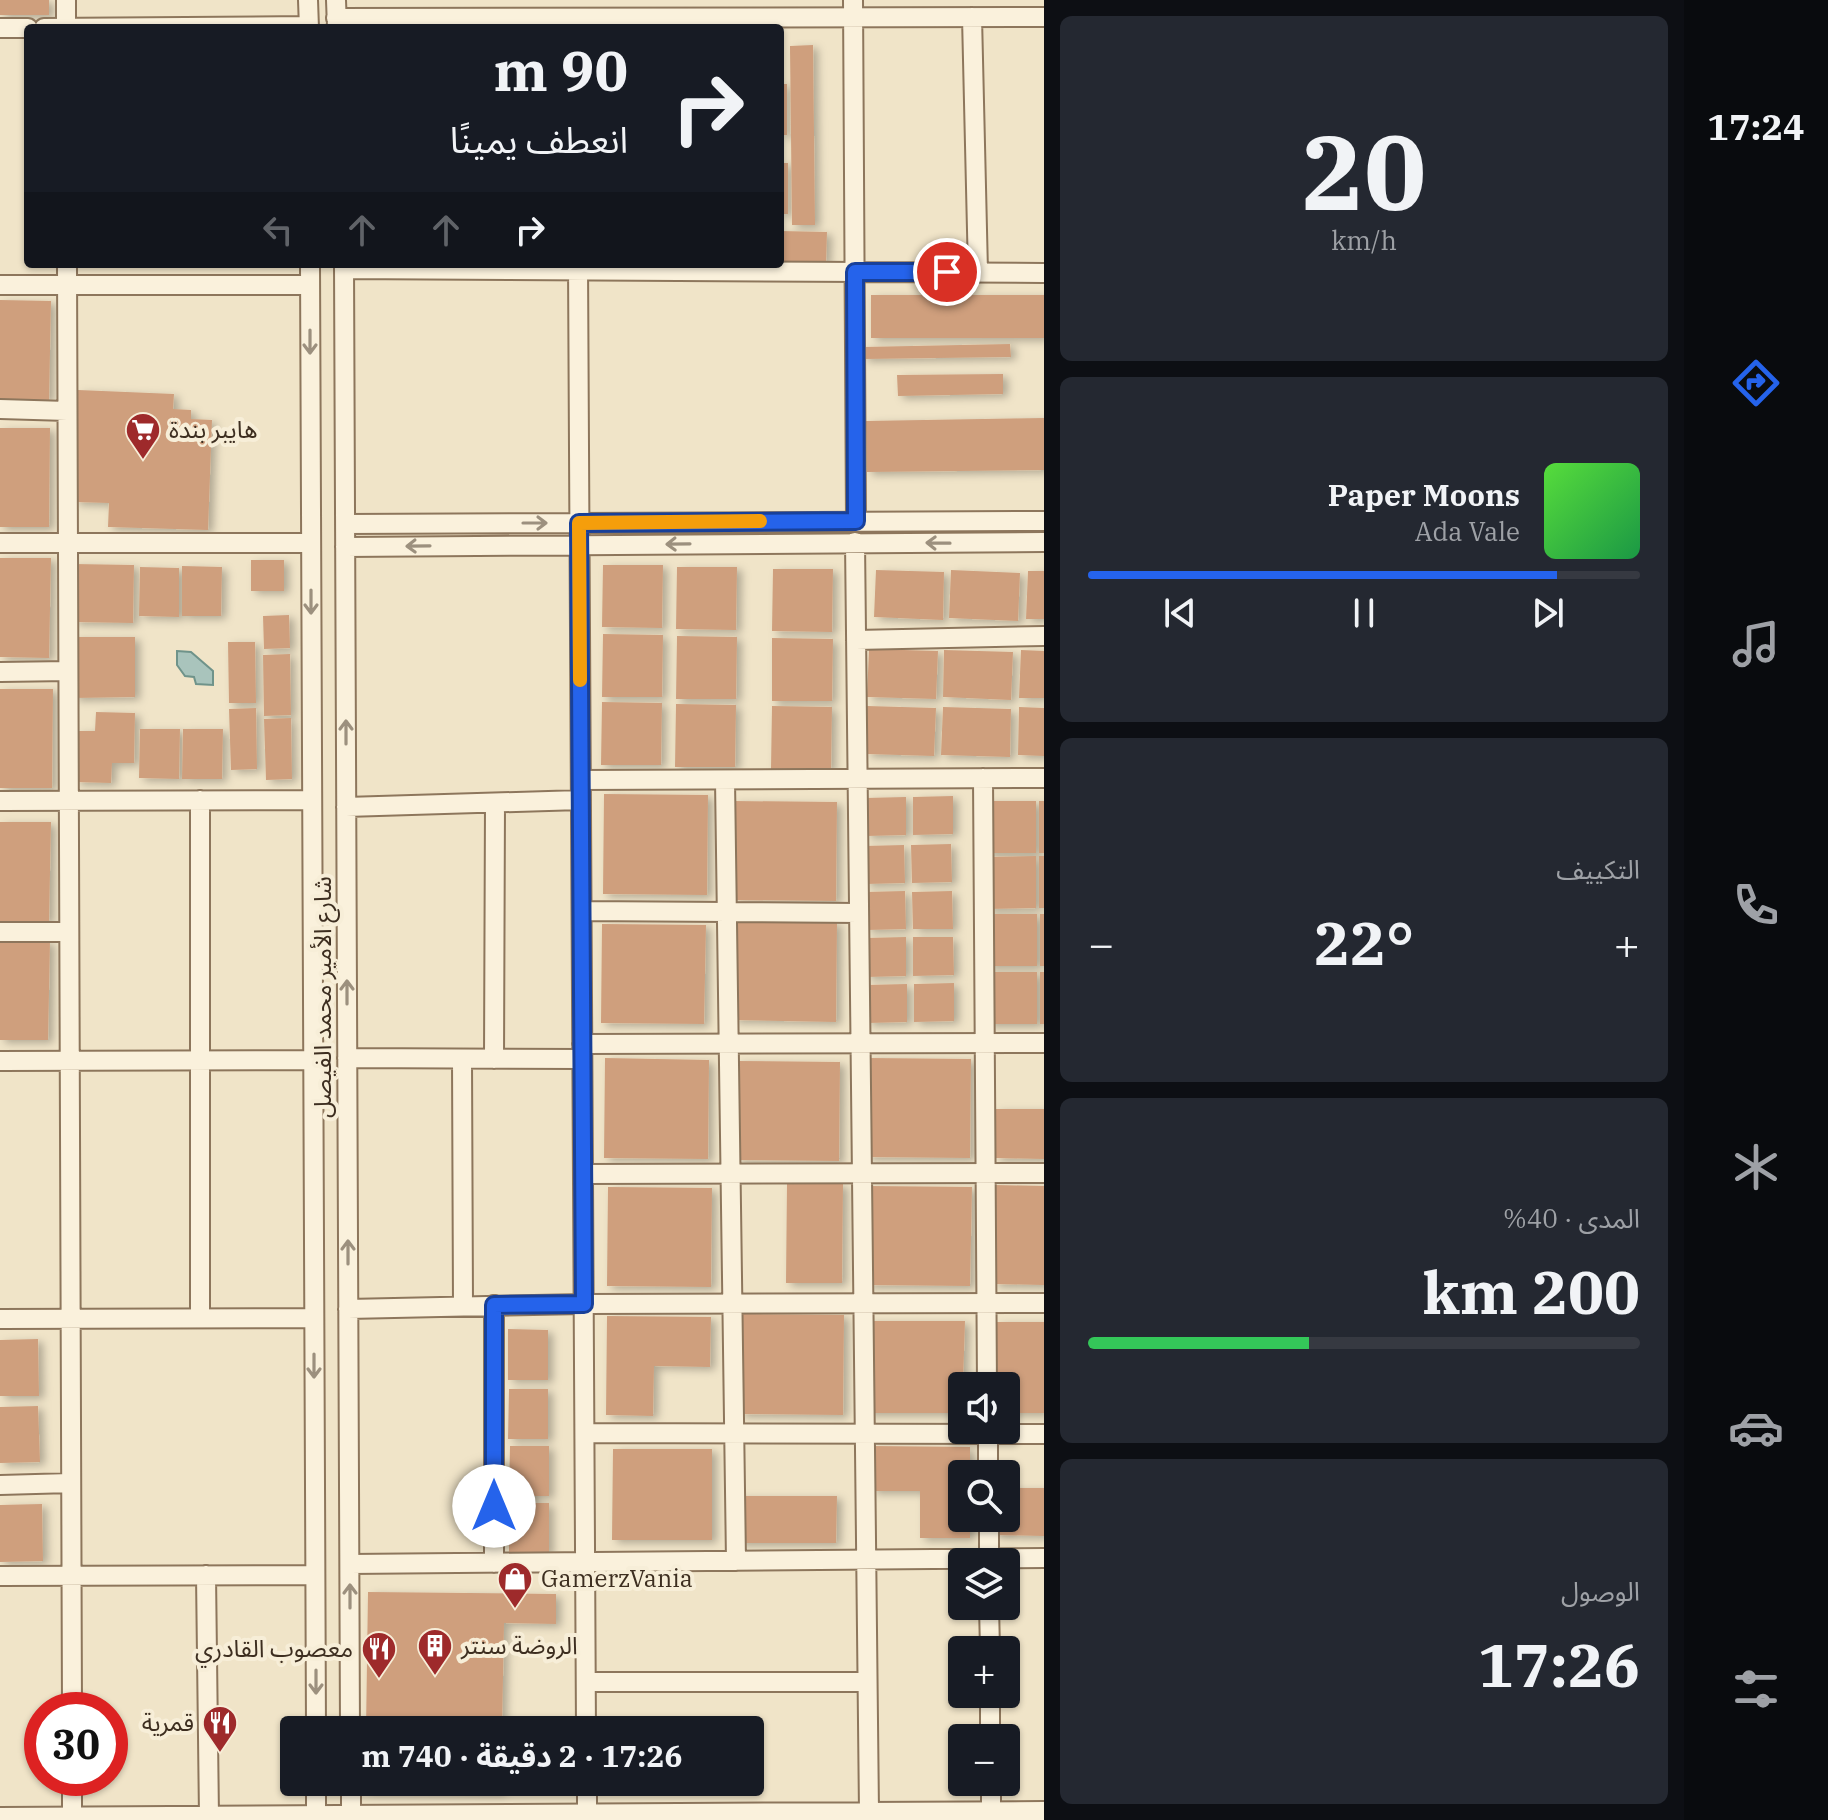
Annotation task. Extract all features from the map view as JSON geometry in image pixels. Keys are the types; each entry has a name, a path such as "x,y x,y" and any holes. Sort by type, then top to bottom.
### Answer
{"street":[{"path":"66,0 66,24"},
{"path":"308,0 309,24"},
{"path":"853,9 856,521"},
{"path":"336,15 459,22 576,15 853,9 972,17 1044,17"},
{"path":"972,17 978,272"},
{"path":"0,28 24,28"},
{"path":"67,268 72,1692"},
{"name":"شارع الأمير محمد الفيصل","path":"310,268 316,1716"},
{"name":"شارع الأمير محمد الفيصل","path":"344,268 350,1716"},
{"path":"578,268 586,1716"},
{"path":"633,268 1044,273"},
{"path":"0,285 310,285"},
{"path":"310,404 344,404"},
{"path":"0,409 67,411"},
{"path":"345,524 1044,521"},
{"path":"974,522 975,544"},
{"path":"504,523 505,546"},
{"path":"855,542 869,1812"},
{"path":"345,547 1044,542"},
{"path":"0,543 311,543"},
{"path":"856,640 1044,636"},
{"path":"0,672 68,671"},
{"path":"983,778 987,1372"},
{"path":"581,780 1044,778"},
{"path":"725,780 736,1561"},
{"path":"200,800 200,1318"},
{"path":"0,801 312,800"},
{"path":"346,807 581,800"},
{"path":"494,1059 495,803"},
{"path":"582,911 859,913"},
{"path":"0,932 69,932"},
{"path":"347,1058 494,1059 729,1044 1044,1043"},
{"path":"462,1059 463,1306"},
{"path":"0,1061 313,1060"},
{"path":"314,1166 348,1166"},
{"path":"583,1174 1044,1173"},
{"path":"348,1309 584,1304 1044,1303"},
{"path":"494,1305 494,1563"},
{"path":"0,1319 314,1318"},
{"path":"585,1433 948,1432"},
{"path":"1020,1433 1044,1434"},
{"path":"0,1485 71,1483"},
{"path":"1020,1559 1044,1558"},
{"path":"350,1564 948,1560"},
{"path":"206,1575 209,1817"},
{"path":"0,1576 315,1575"},
{"path":"586,1682 867,1682"},
{"path":"72,1796 72,1817"},
{"path":"316,1796 316,1816"},
{"path":"351,1796 351,1816"},
{"path":"587,1796 587,1814"},
{"path":"991,1796 991,1811"},
{"path":"0,1817 1044,1811"}],"water":[{"path":"177,651 191,652 213,671 213,685 196,684 194,677 185,676 177,665"}],"building":[{"path":"0,0 49,0 49,15 0,15"},
{"path":"813,45 815,225 792,225 790,46"},
{"path":"784,84 787,84 787,135 784,135"},
{"path":"784,163 788,163 788,214 784,214"},
{"path":"784,231 827,232 826,263 784,262"},
{"path":"871,295 1044,295 1044,338 871,338"},
{"path":"0,300 51,301 49,400 0,400"},
{"path":"1010,344 1011,357 863,359 863,347"},
{"path":"1003,374 1003,394 898,396 897,375"},
{"name":"هايبر بندة","path":"78,390 174,394 173,409 191,410 191,419 212,420 208,530 108,527 109,503 74,502"},
{"path":"1044,418 1044,470 867,472 866,421"},
{"path":"0,428 50,428 49,527 0,527"},
{"path":"0,558 51,558 49,658 0,657"},
{"path":"251,560 284,560 284,591 251,591"},
{"path":"73,564 134,565 133,623 73,622"},
{"path":"603,565 663,565 662,628 602,627"},
{"path":"182,566 222,567 221,616 182,616"},
{"path":"140,567 179,568 179,617 139,616"},
{"path":"677,567 737,567 736,630 676,629"},
{"path":"773,569 833,569 832,632 772,631"},
{"path":"876,570 944,572 943,620 874,617"},
{"path":"951,570 1020,573 1018,621 949,618"},
{"path":"1028,571 1044,571 1044,619 1026,619"},
{"path":"289,615 290,648 264,649 263,616"},
{"path":"603,634 663,635 662,697 602,697"},
{"path":"677,636 737,637 736,699 676,699"},
{"path":"73,637 135,637 135,697 73,698"},
{"path":"772,638 833,639 832,701 772,701"},
{"path":"228,642 255,642 256,703 229,703"},
{"path":"869,649 938,651 936,699 867,697"},
{"path":"944,650 1013,652 1011,700 943,697"},
{"path":"1021,650 1044,651 1044,698 1019,698"},
{"path":"290,654 291,715 264,716 263,655"},
{"path":"0,689 53,689 52,788 0,788"},
{"path":"602,702 662,703 661,765 601,765"},
{"path":"676,704 736,705 735,767 675,767"},
{"path":"772,706 832,707 831,769 771,769"},
{"path":"867,706 936,708 934,756 866,754"},
{"path":"943,707 1011,709 1010,757 941,755"},
{"path":"1019,707 1044,708 1044,756 1018,755"},
{"path":"256,708 257,769 231,770 229,709"},
{"path":"96,712 135,713 134,763 112,763 111,783 75,782 76,731 95,731"},
{"path":"291,718 292,779 266,780 264,719"},
{"path":"140,729 180,729 179,779 139,778"},
{"path":"183,729 223,729 222,779 182,779"},
{"path":"604,794 708,795 707,895 603,894"},
{"path":"953,796 953,834 913,835 913,797"},
{"path":"906,797 906,835 866,836 865,798"},
{"path":"733,801 837,802 836,901 732,900"},
{"path":"985,801 1036,801 1036,853 985,853"},
{"path":"1039,801 1044,801 1044,853 1039,853"},
{"path":"0,822 51,822 49,921 0,921"},
{"path":"951,844 952,882 912,883 911,845"},
{"path":"904,845 905,883 865,884 864,846"},
{"path":"1036,856 1036,908 986,909 985,857"},
{"path":"1039,856 1044,856 1044,908 1039,908"},
{"path":"905,891 906,929 866,930 865,892"},
{"path":"952,891 953,929 913,929 912,892"},
{"path":"986,914 1037,914 1037,966 986,966"},
{"path":"1040,914 1044,914 1044,966 1040,966"},
{"path":"734,921 837,922 836,1022 732,1020"},
{"path":"602,924 706,925 704,1024 601,1023"},
{"path":"906,937 906,976 866,977 865,938"},
{"path":"913,937 953,937 954,975 913,976"},
{"path":"0,941 50,941 48,1040 0,1040"},
{"path":"986,972 1037,972 1037,1024 986,1024"},
{"path":"1040,972 1044,972 1044,1024 1040,1024"},
{"path":"954,983 954,1021 914,1022 914,984"},
{"path":"907,984 907,1022 867,1023 866,985"},
{"path":"605,1058 709,1060 708,1159 604,1158"},
{"path":"868,1058 971,1059 970,1158 866,1157"},
{"path":"736,1061 840,1062 839,1161 735,1160"},
{"path":"995,1109 1044,1109 1044,1159 995,1158"},
{"path":"787,1183 843,1184 842,1283 786,1283"},
{"path":"995,1185 1044,1186 1044,1285 993,1284"},
{"path":"868,1186 972,1187 970,1286 866,1285"},
{"path":"608,1187 712,1188 711,1287 607,1286"},
{"path":"741,1314 844,1315 843,1415 739,1414"},
{"path":"607,1316 711,1317 710,1367 654,1366 653,1416 606,1415"},
{"path":"866,1321 965,1321 963,1372 948,1372 948,1413 865,1413"},
{"path":"996,1322 1044,1322 1044,1413 1020,1413 1020,1372 996,1372"},
{"path":"508,1329 548,1330 548,1380 508,1380"},
{"path":"38,1339 39,1396 0,1396 0,1340"},
{"path":"509,1389 548,1389 548,1439 508,1439"},
{"path":"38,1406 40,1462 0,1463 0,1407"},
{"path":"510,1446 549,1446 549,1496 509,1496"},
{"path":"871,1446 970,1447 970,1460 948,1460 948,1532 970,1532 970,1538 920,1538 920,1491 871,1491"},
{"path":"613,1449 712,1449 712,1540 612,1540"},
{"path":"1020,1488 1044,1488 1044,1536 994,1535 994,1532 1020,1532"},
{"path":"737,1496 837,1496 836,1543 737,1543"},
{"path":"509,1503 549,1503 549,1553 509,1553"},
{"path":"42,1504 43,1561 0,1562 0,1505"},
{"name":"الروضة سنتر","path":"368,1592 556,1594 556,1624 504,1623 502,1716 366,1716"}],"slow traffic":[{"path":"580,680 579,523 760,521"}],"place":[{"name":"هايبر بندة","path":"143,461"},
{"name":"GamerzVania","path":"515,1610"},
{"name":"الروضة سنتر","path":"435,1677"},
{"name":"معصوب القادري","path":"379,1680"},
{"name":"قمرية","path":"220,1754"}],"route":[{"path":"494,1506 494,1305 584,1304 579,523 856,521 855,272 947,272"}]}
